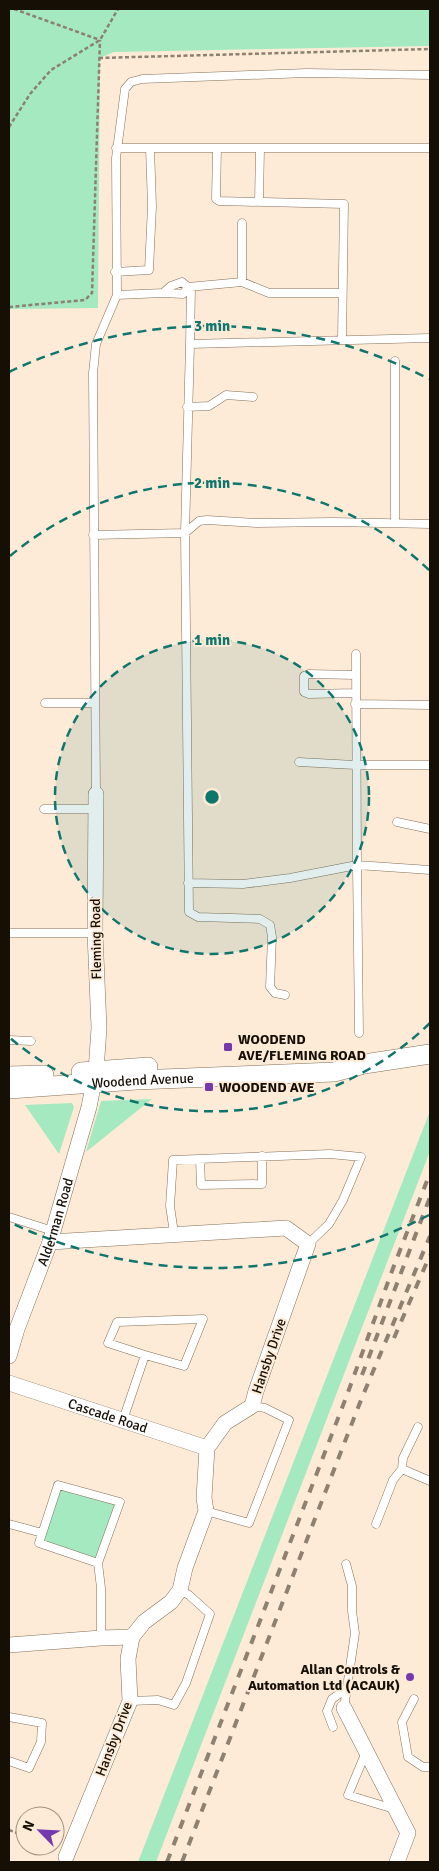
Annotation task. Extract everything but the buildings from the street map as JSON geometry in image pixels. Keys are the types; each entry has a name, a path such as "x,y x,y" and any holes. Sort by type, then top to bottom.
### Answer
{"street":[{"name":"Fleming Road","path":"95,1077 99,1028 95,933 96,801"},
{"name":"Woodend Avenue","path":"9,1089 95,1077 135,1067 331,1060 364,1064 430,1054"},
{"name":"Woodend Avenue","path":"9,1076 95,1077"},
{"name":"Alderman Road","path":"9,1356 13,1328 51,1236 89,1107 95,1077"},
{"path":"51,1236 286,1228 308,1244"},
{"name":"Hansby Drive","path":"207,1448 225,1423 252,1406 308,1244"},
{"name":"Cascade Road","path":"9,1383 207,1448"},
{"path":"9,1646 132,1637 144,1622 171,1602 180,1590 185,1568 206,1511 204,1498 207,1448"},
{"name":"Hansby Drive","path":"66,1857 130,1701 128,1659 132,1637"},
{"path":"344,1708 408,1833 397,1862"}],"lane":[{"path":"44,809 96,801 93,372 96,344 116,295 116,148 125,90 131,82 142,79 307,73 430,75"},
{"path":"116,148 430,148"},
{"path":"115,272 149,270 152,206 150,148"},
{"path":"217,148 216,199 219,201 344,204 342,340"},
{"path":"259,202 260,148"},
{"path":"242,223 242,282"},
{"path":"116,295 183,294 190,287 242,282 269,293 342,293"},
{"path":"190,287 190,372 187,407 185,533 189,912 198,917 260,919 270,925 272,937 270,987 275,993 285,995"},
{"path":"190,344 430,338"},
{"path":"395,361 395,523"},
{"path":"187,407 209,406 226,395 253,397"},
{"path":"94,535 185,533 199,521 207,520 257,523 430,524"},
{"path":"356,654 355,765 360,1034"},
{"path":"355,675 309,674 304,676 304,692 309,694 355,693"},
{"path":"45,703 95,703"},
{"path":"356,704 430,705"},
{"path":"298,762 355,765 430,765"},
{"path":"397,822 430,828"},
{"path":"188,883 244,884 290,878 357,865 430,870"},
{"path":"9,933 95,933"},
{"path":"9,1040 31,1041"},
{"path":"174,1233 170,1206 172,1160 330,1154 361,1158 343,1200 329,1224 308,1244"},
{"path":"200,1159 201,1185 262,1184 262,1156"},
{"path":"9,1217 51,1236"},
{"path":"203,1319 184,1366 145,1355 108,1343 116,1322 203,1319"},
{"path":"123,1420 145,1355"},
{"path":"206,1511 249,1523 289,1420 265,1408 252,1406"},
{"path":"376,1524 393,1480 402,1469 402,1458 418,1426"},
{"path":"402,1469 430,1481"},
{"path":"98,1564 39,1543 58,1485 120,1502 98,1564 101,1588 101,1638"},
{"path":"9,1524 42,1533"},
{"path":"344,1708 355,1633 352,1611 352,1586 346,1564"},
{"path":"130,1701 158,1700 174,1705 186,1683 210,1614 189,1595 180,1590"},
{"path":"333,1727 327,1711 332,1699 346,1689"},
{"path":"414,1699 402,1722 408,1757 423,1767 430,1767"},
{"path":"9,1717 42,1723 40,1742 29,1768 9,1761"},
{"path":"366,1752 348,1795 396,1810"}],"path":[{"path":"14,9 100,40"},
{"path":"9,306 84,300 92,294 100,40 118,9"},
{"path":"9,127 30,94 51,70 100,40"},
{"path":"99,58 430,49"}],"green space":[{"path":"9,9 430,9 430,46 114,52 100,58 98,308 9,309"},
{"path":"152,1099 86,1152 101,1101"},
{"path":"72,1103 74,1107 59,1154 25,1105"},
{"path":"430,1111 430,1151 156,1862 138,1862"},
{"path":"58,1485 120,1502 98,1563 39,1543"}],"railway":[{"path":"167,1862 347,1395 430,1173"},
{"path":"362,1375 430,1197"},
{"path":"182,1862 361,1400 430,1236"},
{"path":"394,1338 430,1255"}],"place":[{"name":"WOODEND AVE/FLEMING ROAD","path":"228,1047"},
{"name":"WOODEND AVE","path":"209,1087"},
{"name":"Allan Controls & Automation Ltd (ACAUK)","path":"410,1677"}]}
